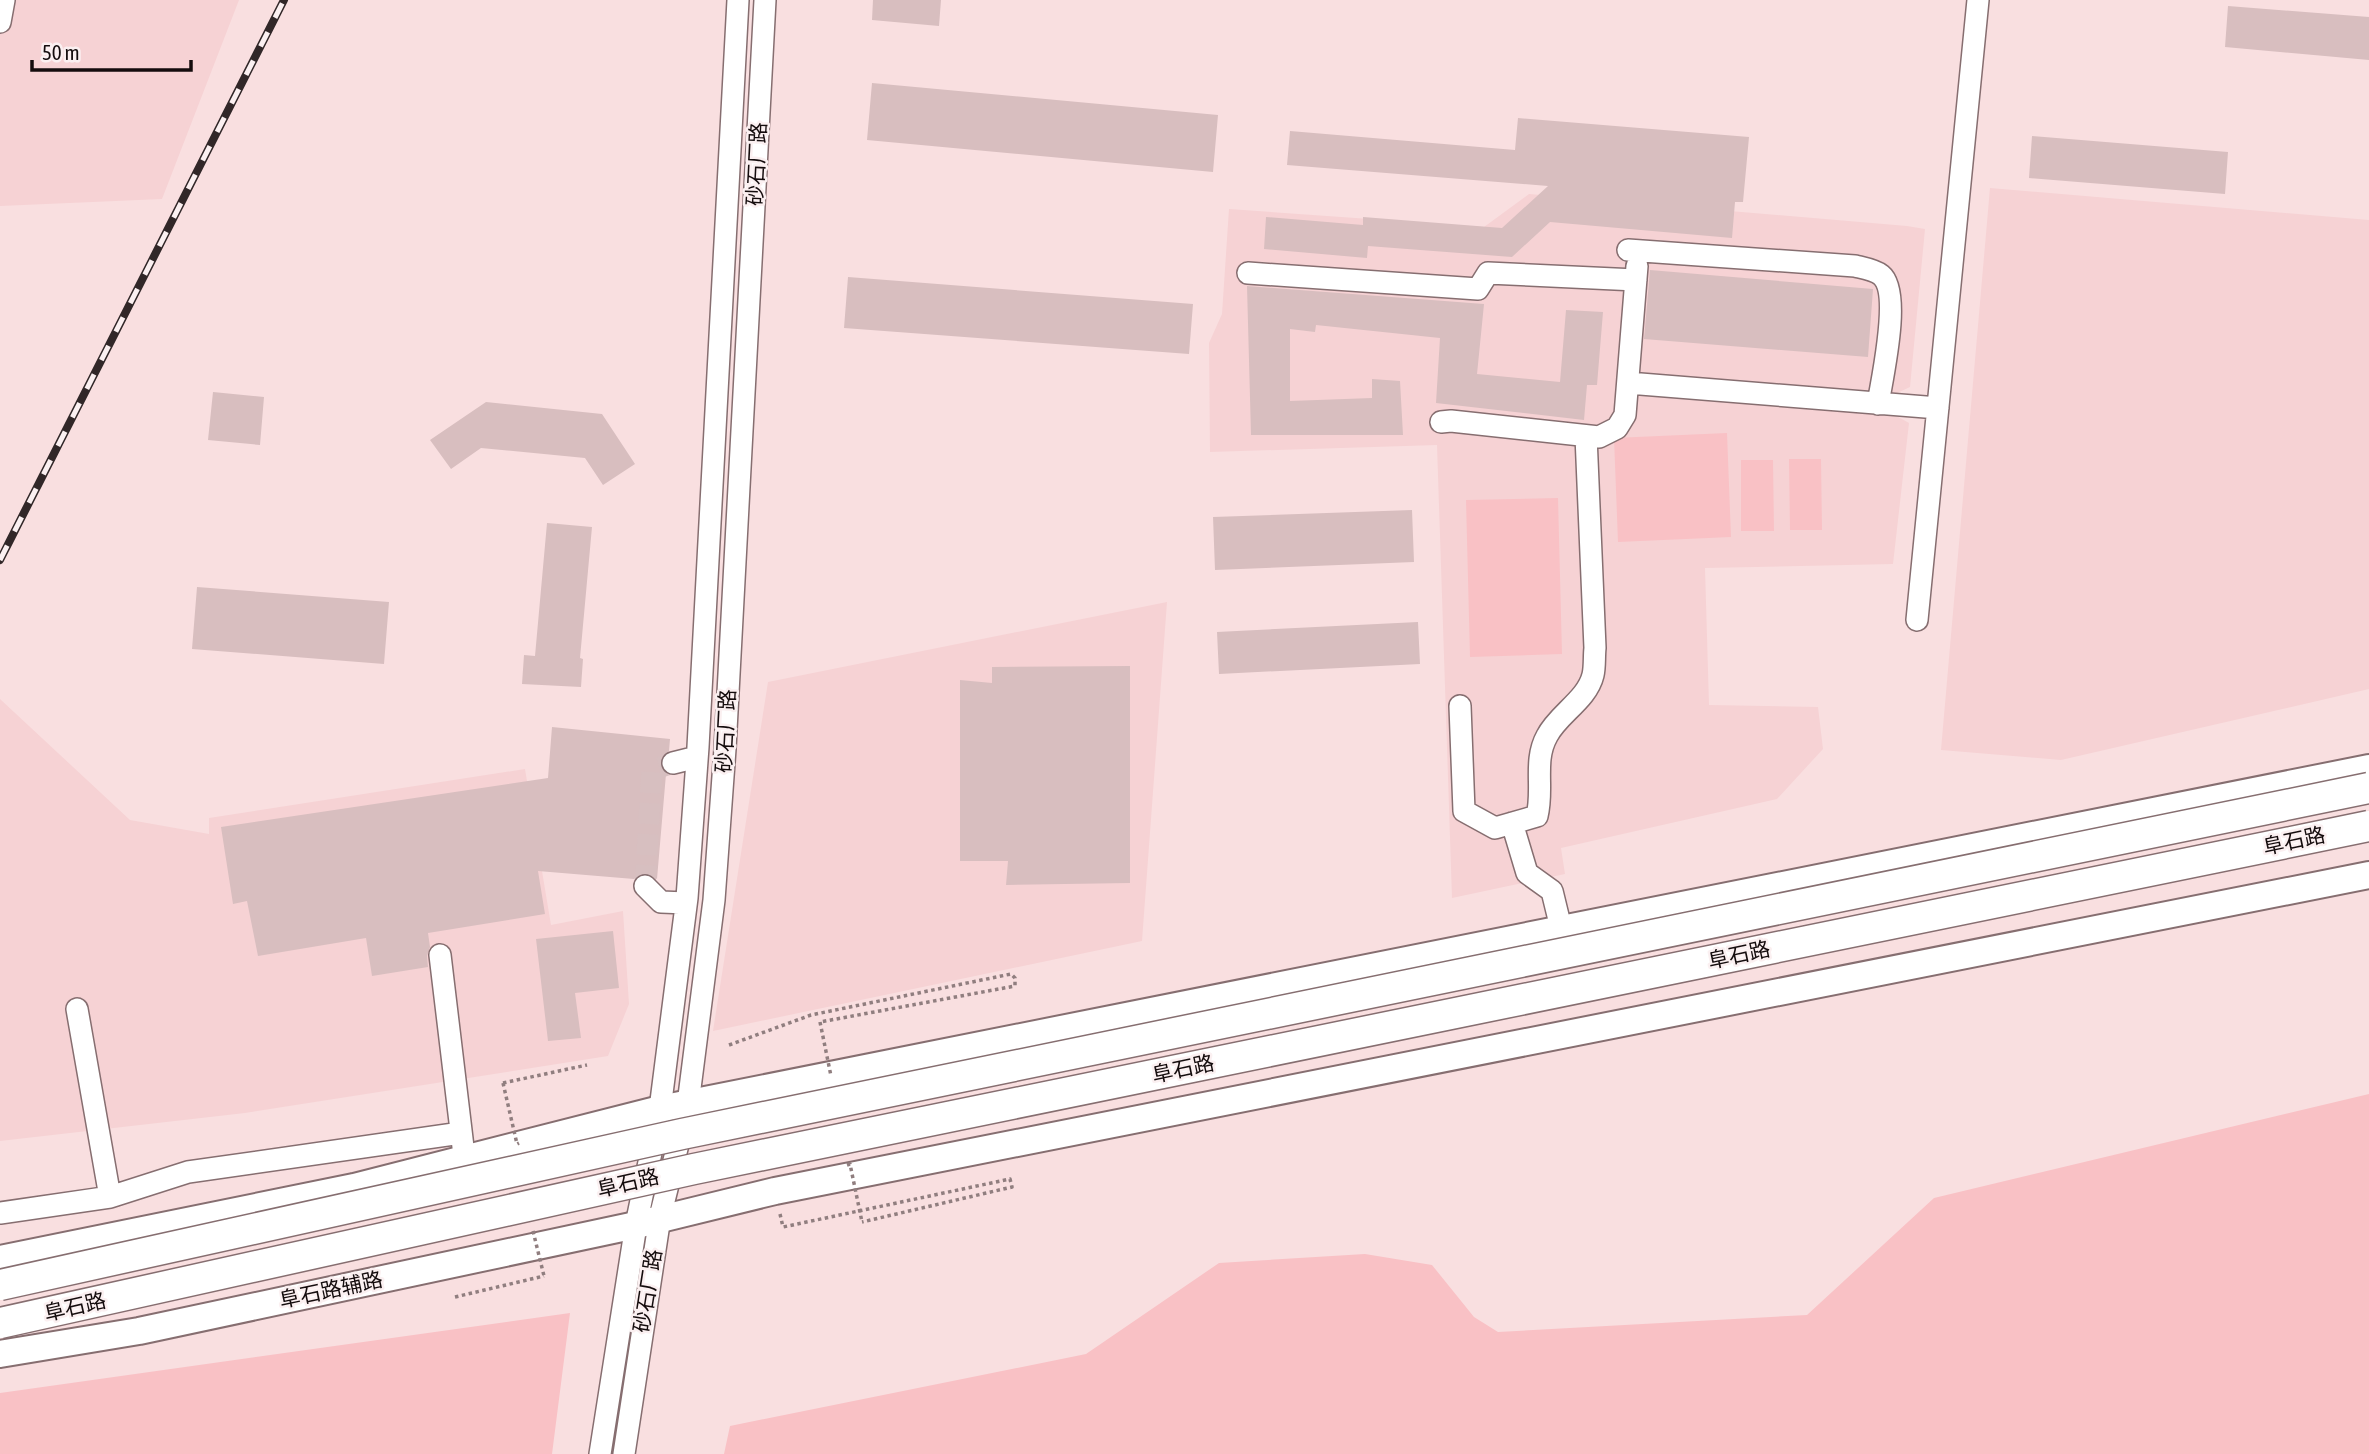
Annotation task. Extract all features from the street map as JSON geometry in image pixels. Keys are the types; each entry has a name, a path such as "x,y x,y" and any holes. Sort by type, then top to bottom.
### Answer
{"highway":[{"name":"阜石路","path":"0,1285 682,1134 2369,788"},
{"name":"阜石路","path":"0,1323 694,1169 2369,826"}],"main road":[{"path":"0,1259 354,1187 688,1104 2369,768"},
{"name":"阜石路","path":"648,1221 789,1188 2368,879"},
{"name":"阜石路辅路","path":"0,1353 139,1331 648,1221"}],"street":[{"path":"0,22 4,0"},
{"name":"砂石厂路","path":"624,1454 660,1110 686,903 698,757 738,0"},
{"name":"砂石厂路","path":"600,1454 648,1221 688,1104 714,900 725,748 765,0"},
{"path":"1917,620 1978,0"},
{"path":"1441,422 1599,437 1617,428 1625,415 1628,383 1636,280 1633,251 1855,266 1880,274 1887,283 1892,304 1878,404"},
{"path":"1248,273 1478,289 1488,273 1636,280"},
{"path":"1628,383 1938,408"},
{"path":"1461,706 1464,811 1495,828 1537,816 1541,803 1539,760 1547,735 1583,693 1593,677 1595,648 1586,436"},
{"path":"673,763 698,757"},
{"path":"1512,823 1527,873 1552,891 1561,928"},
{"path":"645,886 660,902 686,903"},
{"path":"440,955 465,1159"},
{"path":"77,1009 110,1197"},
{"path":"0,1213 110,1197 188,1172 461,1133"}],"path":[{"path":"729,1045 811,1015 1011,974 1015,978 1015,986 820,1022 832,1076 819,1079"},
{"path":"529,1141 517,1144 503,1083 587,1065"},
{"path":"783,1227 1010,1179 1012,1187 862,1222 850,1164 838,1167"},
{"path":"455,1297 544,1276 533,1230"}],"shaded area":[{"path":"0,0 239,0 162,199 0,206"},
{"path":"1990,188 2369,220 2369,689 2061,760 1941,750"},
{"path":"1529,194 1925,229 1910,387 1895,394 1893,414 1909,423 1893,564 1705,568 1709,705 1818,707 1823,749 1777,799 1561,848 1565,874 1452,898 1437,445 1210,452 1209,343 1222,314 1229,209 1484,227"},
{"path":"1727,433 1731,537 1618,542 1614,438"},
{"path":"1789,459 1821,459 1822,530 1790,530"},
{"path":"1741,460 1773,460 1774,531 1741,531"},
{"path":"1558,498 1562,654 1470,657 1466,500"},
{"path":"1167,602 1142,941 713,1031 768,682"},
{"path":"0,699 130,820 209,834 209,818 525,769 551,925 623,911 629,1004 608,1056 245,1113 0,1141"},
{"path":"2369,1094 2369,1454 724,1454 730,1426 1086,1354 1219,1263 1365,1254 1432,1265 1474,1317 1498,1332 1807,1315 1934,1198"},
{"path":"570,1313 552,1454 0,1454 0,1393"}],"building":[{"path":"873,0 941,0 939,26 872,20"},
{"path":"2228,6 2369,17 2369,60 2225,47"},
{"path":"872,83 1218,115 1213,172 867,140"},
{"path":"1518,118 1749,137 1743,202 1735,202 1732,238 1550,222 1512,257 1368,246 1367,258 1264,249 1266,217 1363,225 1363,217 1502,228 1548,186 1287,165 1290,131 1515,150"},
{"path":"2032,136 2228,152 2225,194 2029,178"},
{"path":"1650,270 1873,289 1868,357 1644,339"},
{"path":"848,277 1193,304 1189,354 844,328"},
{"path":"1247,286 1484,304 1477,374 1560,382 1566,310 1603,312 1597,385 1587,385 1584,420 1436,403 1440,338 1316,325 1315,332 1290,329 1290,401 1372,398 1372,379 1400,381 1403,435 1251,435"},
{"path":"213,392 264,397 260,445 208,440"},
{"path":"486,402 602,414 635,464 603,485 585,458 481,448 451,469 430,440"},
{"path":"1412,510 1414,562 1215,570 1213,517"},
{"path":"547,523 592,527 580,658 583,659 581,687 522,684 524,655 535,656"},
{"path":"197,587 389,602 384,664 192,649"},
{"path":"1418,622 1420,664 1219,674 1217,632"},
{"path":"1130,666 1130,883 1006,885 1008,861 960,861 960,680 992,683 992,667"},
{"path":"552,727 670,739 669,751 660,760 666,774 657,879 648,873 634,879 538,871 545,914 428,933 428,967 372,976 366,938 258,956 247,901 233,904 221,827 548,778"},
{"path":"613,931 619,988 575,993 581,1038 548,1041 536,939"}],"tunnel":[{"path":"645,886 652,770 673,763"}],"railway":[{"path":"0,560 284,0"}]}
